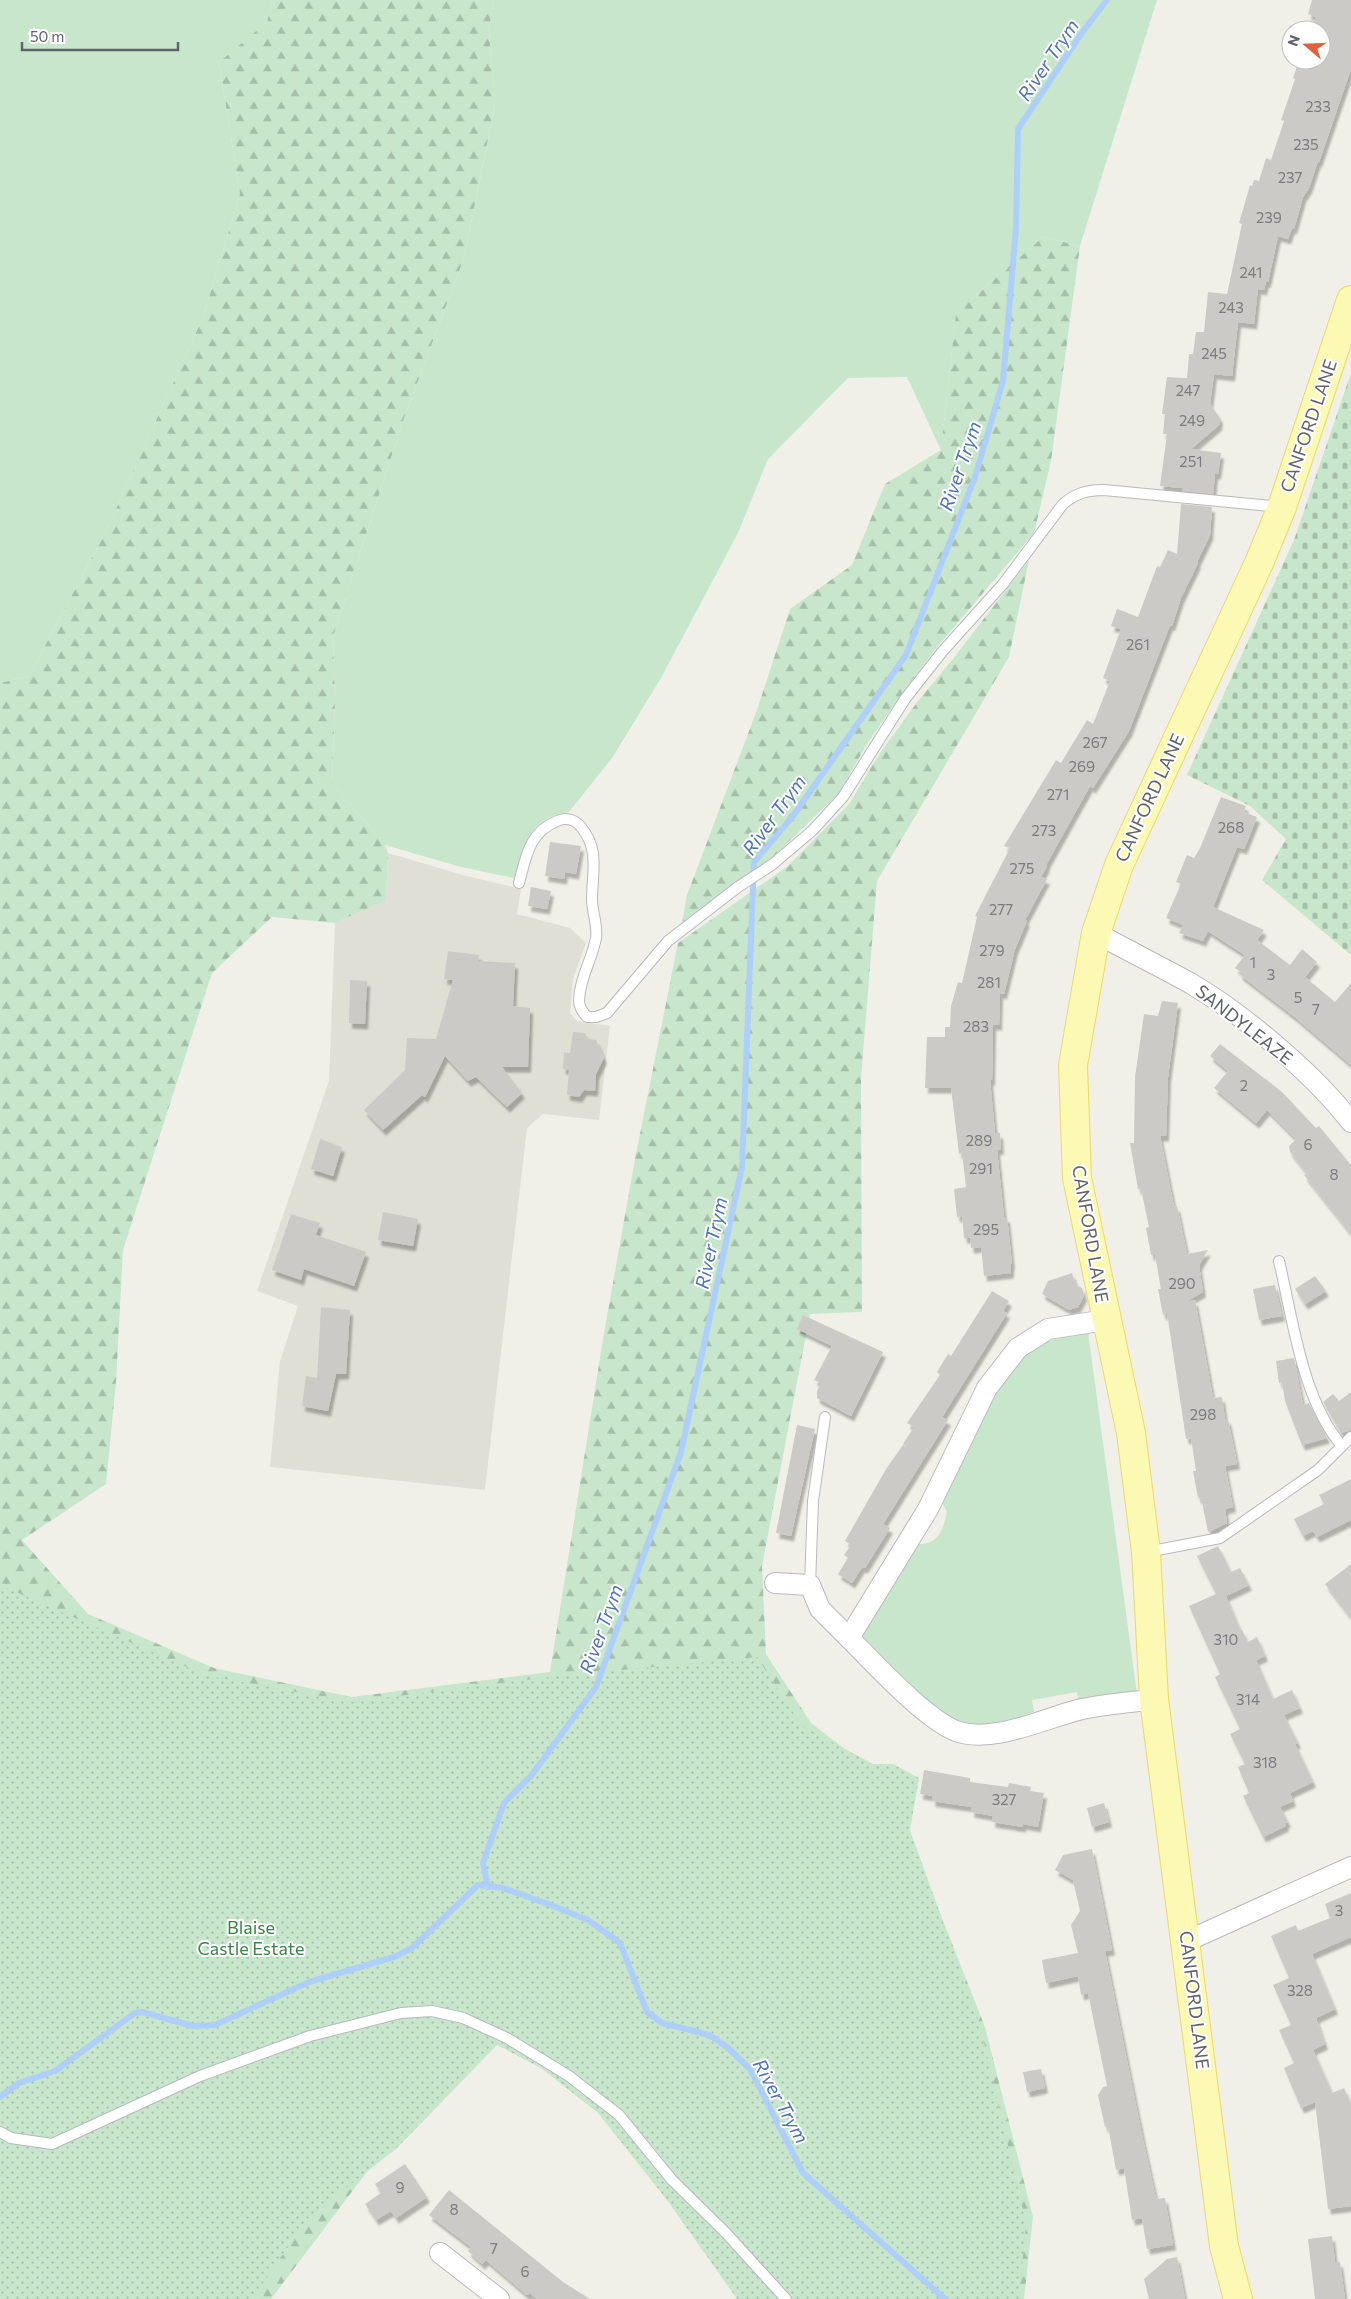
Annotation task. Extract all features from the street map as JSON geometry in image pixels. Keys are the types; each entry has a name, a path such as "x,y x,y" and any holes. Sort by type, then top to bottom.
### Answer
{"main road":[{"name":"CANFORD LANE","path":"1238,2299 1224,2246 1187,1941 1154,1699 1146,1552 1131,1433 1077,1178 1073,1065 1096,933 1119,865 1260,563 1282,507 1351,300"}],"street":[{"name":"SANDYLEAZE","path":"1096,933 1190,984 1220,1003 1312,1080 1351,1122"},
{"name":"CANFORD LANE","path":"849,1638 928,1509 987,1388 1018,1348 1048,1329 1106,1320"},
{"path":"775,1583 810,1585 820,1609 906,1694 943,1724 965,1733 1002,1732 1079,1710 1154,1699"},
{"path":"1187,1941 1351,1867"},
{"path":"440,2253 451,2272 499,2299"}],"lane":[{"path":"519,883 528,847 540,830 560,819 569,819 578,824 589,836 594,854 592,900 597,935 581,980 579,1003 587,1017 596,1018 607,1012 668,941 738,886 762,872 813,830 843,797 905,699 942,652 1003,584 1063,504 1072,496 1080,492 1104,490 1282,507"},
{"path":"1279,1261 1300,1351 1313,1395 1328,1430 1342,1446"},
{"path":"810,1585 813,1501 825,1417"},
{"path":"1146,1552 1220,1538 1318,1470 1351,1437"},
{"path":"0,2132 11,2138 52,2144 200,2076 310,2036 401,2013 432,2011 463,2018 507,2038 569,2076 619,2115 672,2180 725,2232 786,2299"}],"shaded area":[{"path":"388,853 463,875 521,889 517,914 570,928 586,943 573,979 570,1013 577,1021 610,1026 599,1120 543,1114 527,1128 485,1490 270,1467 280,1361 298,1306 257,1291 329,1081 335,923 386,900"}],"green space":[{"path":"0,0 273,0 267,22 219,62 240,194 203,317 106,531 29,676 0,683"},
{"path":"273,0 493,0 489,32 495,104 464,258 403,421 333,636 335,701 332,783 385,845 388,853 386,900 335,923 272,917 212,973 123,1250 116,1382 106,1484 22,1540 88,1614 214,1668 352,1697 550,1672 603,1339 635,1159 678,943 788,866 849,804 880,753 918,701 953,659 1029,560 1009,657 877,881 861,1078 862,1312 810,1314 762,1566 766,1654 811,1723 876,1773 923,1870 985,2027 1033,2217 1024,2299 738,2299 763,2188 489,1996 446,2067 271,2299 0,2299 0,683 29,676 106,531 203,317 240,194 219,62 267,22"},
{"path":"493,0 1157,0 1080,246 1043,237 956,313 941,450 907,377 848,378 768,459 738,533 661,678 612,758 569,812 545,820 531,834 521,855 514,878 461,867 385,845 332,783 335,701 333,636 403,421 464,258 495,105 489,32"},
{"path":"1043,237 1080,246 1051,461 1034,533 938,646 902,693 867,744 839,793 775,855 682,923 687,895 757,710 790,609 852,565 885,484 941,450 956,313"},
{"path":"1351,373 1351,955 1262,880 1286,839 1250,806 1187,775 1294,540"},
{"path":"1088,1332 1137,1694 1079,1703 1077,1692 1032,1700 1034,1712 990,1724 963,1724 948,1719 919,1701 893,1675 862,1635 915,1544 923,1544 934,1540 941,1532 947,1512 941,1500 989,1403 1012,1368 1024,1355 1038,1345 1054,1339"},
{"name":"Blaise Castle Estate","path":"0,1585 205,1675 350,1702 549,1677 757,1657 802,1726 873,1764 893,1764 919,1778 910,1830 980,2025 1026,2223 1019,2299 737,2299 667,2200 598,2113 541,2068 497,2045 397,2148 308,2218 252,2299 0,2299"}],"building":[{"path":"1312,0 1351,0 1351,69 1319,162 1309,188 1303,197 1294,229 1292,228 1288,239 1278,236 1268,282 1266,282 1264,290 1258,289 1254,324 1238,322 1232,376 1214,374 1210,404 1220,418 1219,425 1191,449 1221,453 1218,474 1215,474 1213,494 1182,491 1182,488 1160,486 1167,434 1163,434 1165,414 1162,414 1167,377 1187,378 1189,354 1193,354 1196,332 1204,332 1208,292 1227,294 1242,224 1239,223 1250,185 1252,186 1254,180 1259,181 1266,158 1271,160 1284,121 1281,120 1295,79 1293,78 1296,70 1331,70 1331,20 1315,20 1316,17 1308,14"},
{"path":"1181,504 1212,507 1210,535 1181,598 1172,626 1170,625 1129,731 1093,788 1090,786 1046,865 1041,877 1047,879 1025,920 1027,921 1015,949 1004,994 1000,993 999,1025 993,1025 992,1080 990,1080 995,1133 1000,1133 1001,1149 997,1150 1004,1217 1007,1217 1012,1264 1011,1273 984,1276 981,1247 971,1248 970,1238 964,1238 962,1216 957,1217 954,1189 966,1187 962,1153 959,1154 951,1088 925,1088 927,1037 945,1037 945,1027 950,1027 951,1006 958,982 962,983 977,917 975,916 1010,848 1004,846 1056,760 1061,763 1087,720 1093,724 1110,681 1103,678 1121,629 1111,626 1117,609 1138,617 1157,566 1160,567 1168,550 1177,554"},
{"path":"1221,797 1246,806 1244,812 1257,817 1244,849 1237,847 1213,907 1264,930 1257,940 1290,965 1302,949 1317,962 1305,977 1335,1002 1351,983 1351,1065 1296,1018 1239,974 1241,972 1235,968 1245,955 1208,931 1203,941 1179,933 1183,925 1166,918 1181,884 1176,882 1187,855 1194,858 1200,848"},
{"path":"550,842 581,846 576,874 565,872 564,879 545,876"},
{"path":"531,887 551,891 547,909 528,906"},
{"path":"448,951 479,955 478,961 515,963 513,1006 530,1008 528,1067 502,1067 522,1093 507,1107 476,1077 468,1081 445,1056 425,1097 422,1095 383,1130 364,1110 405,1070 407,1038 436,1039 453,980 444,979"},
{"path":"350,980 367,981 365,1024 349,1023"},
{"path":"1162,1001 1178,1003 1168,1077 1166,1136 1160,1136 1174,1207 1177,1206 1187,1254 1208,1250 1199,1265 1203,1292 1185,1302 1195,1300 1213,1398 1222,1397 1225,1419 1228,1419 1237,1464 1225,1466 1233,1507 1225,1509 1227,1523 1208,1532 1201,1497 1198,1498 1193,1471 1196,1471 1191,1438 1186,1439 1167,1313 1163,1315 1158,1289 1161,1289 1155,1255 1151,1255 1146,1228 1149,1227 1141,1189 1138,1189 1130,1143 1134,1143 1135,1077 1144,1014 1158,1016"},
{"path":"573,1032 585,1033 588,1039 596,1040 604,1058 596,1074 595,1091 584,1090 579,1097 567,1095 569,1070 563,1069 564,1052 570,1053"},
{"path":"1220,1044 1282,1092 1316,1128 1319,1126 1351,1165 1351,1234 1304,1175 1307,1173 1290,1152 1289,1146 1296,1139 1267,1110 1256,1123 1214,1088 1228,1071 1210,1056"},
{"path":"320,1139 342,1147 333,1176 311,1169"},
{"path":"383,1212 418,1219 413,1246 378,1240"},
{"path":"291,1214 320,1223 316,1235 366,1252 354,1286 304,1269 301,1280 272,1270"},
{"path":"1072,1273 1076,1285 1082,1288 1084,1296 1078,1307 1069,1310 1042,1294 1048,1281"},
{"path":"1315,1276 1326,1291 1305,1304 1295,1289"},
{"path":"1275,1285 1282,1316 1259,1320 1253,1289"},
{"path":"992,1291 1009,1301 1003,1311 1007,1313 942,1417 948,1420 883,1524 890,1528 865,1568 862,1567 852,1583 838,1574 848,1558 844,1555 851,1545 845,1541 886,1469 903,1445 906,1446 903,1444 914,1427 907,1423 940,1375 937,1372 948,1354 951,1356"},
{"path":"321,1307 350,1310 346,1374 336,1374 328,1411 302,1406 306,1376 317,1378"},
{"path":"803,1315 883,1352 851,1416 817,1398 817,1391 821,1383 814,1380 832,1346 797,1329"},
{"path":"1294,1358 1303,1405 1309,1403 1327,1438 1302,1445 1285,1401 1282,1382 1279,1383 1276,1361"},
{"path":"1351,1392 1351,1430 1341,1433 1323,1402 1333,1394 1339,1401"},
{"path":"797,1425 815,1429 791,1536 776,1533"},
{"path":"1351,1479 1351,1520 1317,1537 1313,1531 1303,1536 1294,1519 1324,1504 1319,1495"},
{"path":"1218,1546 1231,1572 1240,1568 1249,1585 1226,1596 1240,1630 1242,1630 1248,1642 1257,1637 1265,1656 1256,1660 1273,1699 1292,1690 1300,1708 1284,1715 1298,1743 1295,1744 1313,1782 1290,1793 1293,1801 1280,1807 1288,1822 1285,1823 1286,1826 1263,1837 1243,1796 1249,1793 1238,1767 1245,1764 1230,1734 1240,1729 1215,1677 1220,1674 1189,1606 1216,1594 1197,1556"},
{"path":"1351,1564 1351,1618 1325,1584"},
{"path":"924,1770 970,1778 970,1782 1008,1787 1009,1783 1031,1787 1030,1791 1044,1793 1038,1827 1023,1824 1023,1827 992,1822 993,1816 971,1812 972,1807 932,1801 933,1796 920,1794"},
{"path":"1104,1803 1109,1822 1092,1827 1087,1808"},
{"path":"1092,1849 1112,1950 1105,1951 1143,2140 1156,2199 1165,2198 1173,2245 1147,2249 1142,2218 1132,2220 1124,2168 1116,2170 1108,2126 1105,2127 1098,2095 1103,2087 1107,2086 1088,1993 1081,1995 1078,1976 1046,1983 1042,1960 1078,1953 1071,1925 1080,1911 1073,1880 1055,1870 1063,1855"},
{"path":"1351,1893 1351,1937 1312,1954 1335,2009 1316,2018 1325,2044 1313,2050 1332,2093 1344,2088 1351,2104 1351,2206 1328,2209 1315,2102 1301,2108 1284,2068 1294,2063 1279,2030 1291,2025 1273,1985 1289,1978 1271,1936 1296,1925 1298,1931 1330,1918 1325,1904"},
{"path":"1041,2069 1045,2088 1027,2092 1023,2072"},
{"path":"405,2164 427,2197 396,2218 391,2211 376,2220 365,2204 381,2193 375,2184"},
{"path":"449,2190 563,2282 590,2299 537,2299 530,2293 527,2295 486,2260 482,2264 468,2251 471,2247 429,2215"},
{"path":"1332,2236 1335,2262 1340,2262 1345,2299 1315,2299 1308,2239"},
{"path":"1177,2257 1185,2299 1149,2299 1144,2279 1167,2259"}],"waterway":[{"name":"River Trym","path":"488,1887 483,1863 504,1803 531,1776 596,1687 681,1452 742,1167 754,862 793,816 906,655 975,477 1003,381 1016,228 1018,129 1081,34 1107,0"},
{"name":"River Trym","path":"0,2097 19,2083 55,2071 135,2013 142,2012 193,2026 215,2025 309,1982 394,1957 412,1948 478,1885 503,1888 588,1920 620,1943 647,2012 662,2023 709,2035 727,2047 750,2069 803,2173 945,2299"}]}
